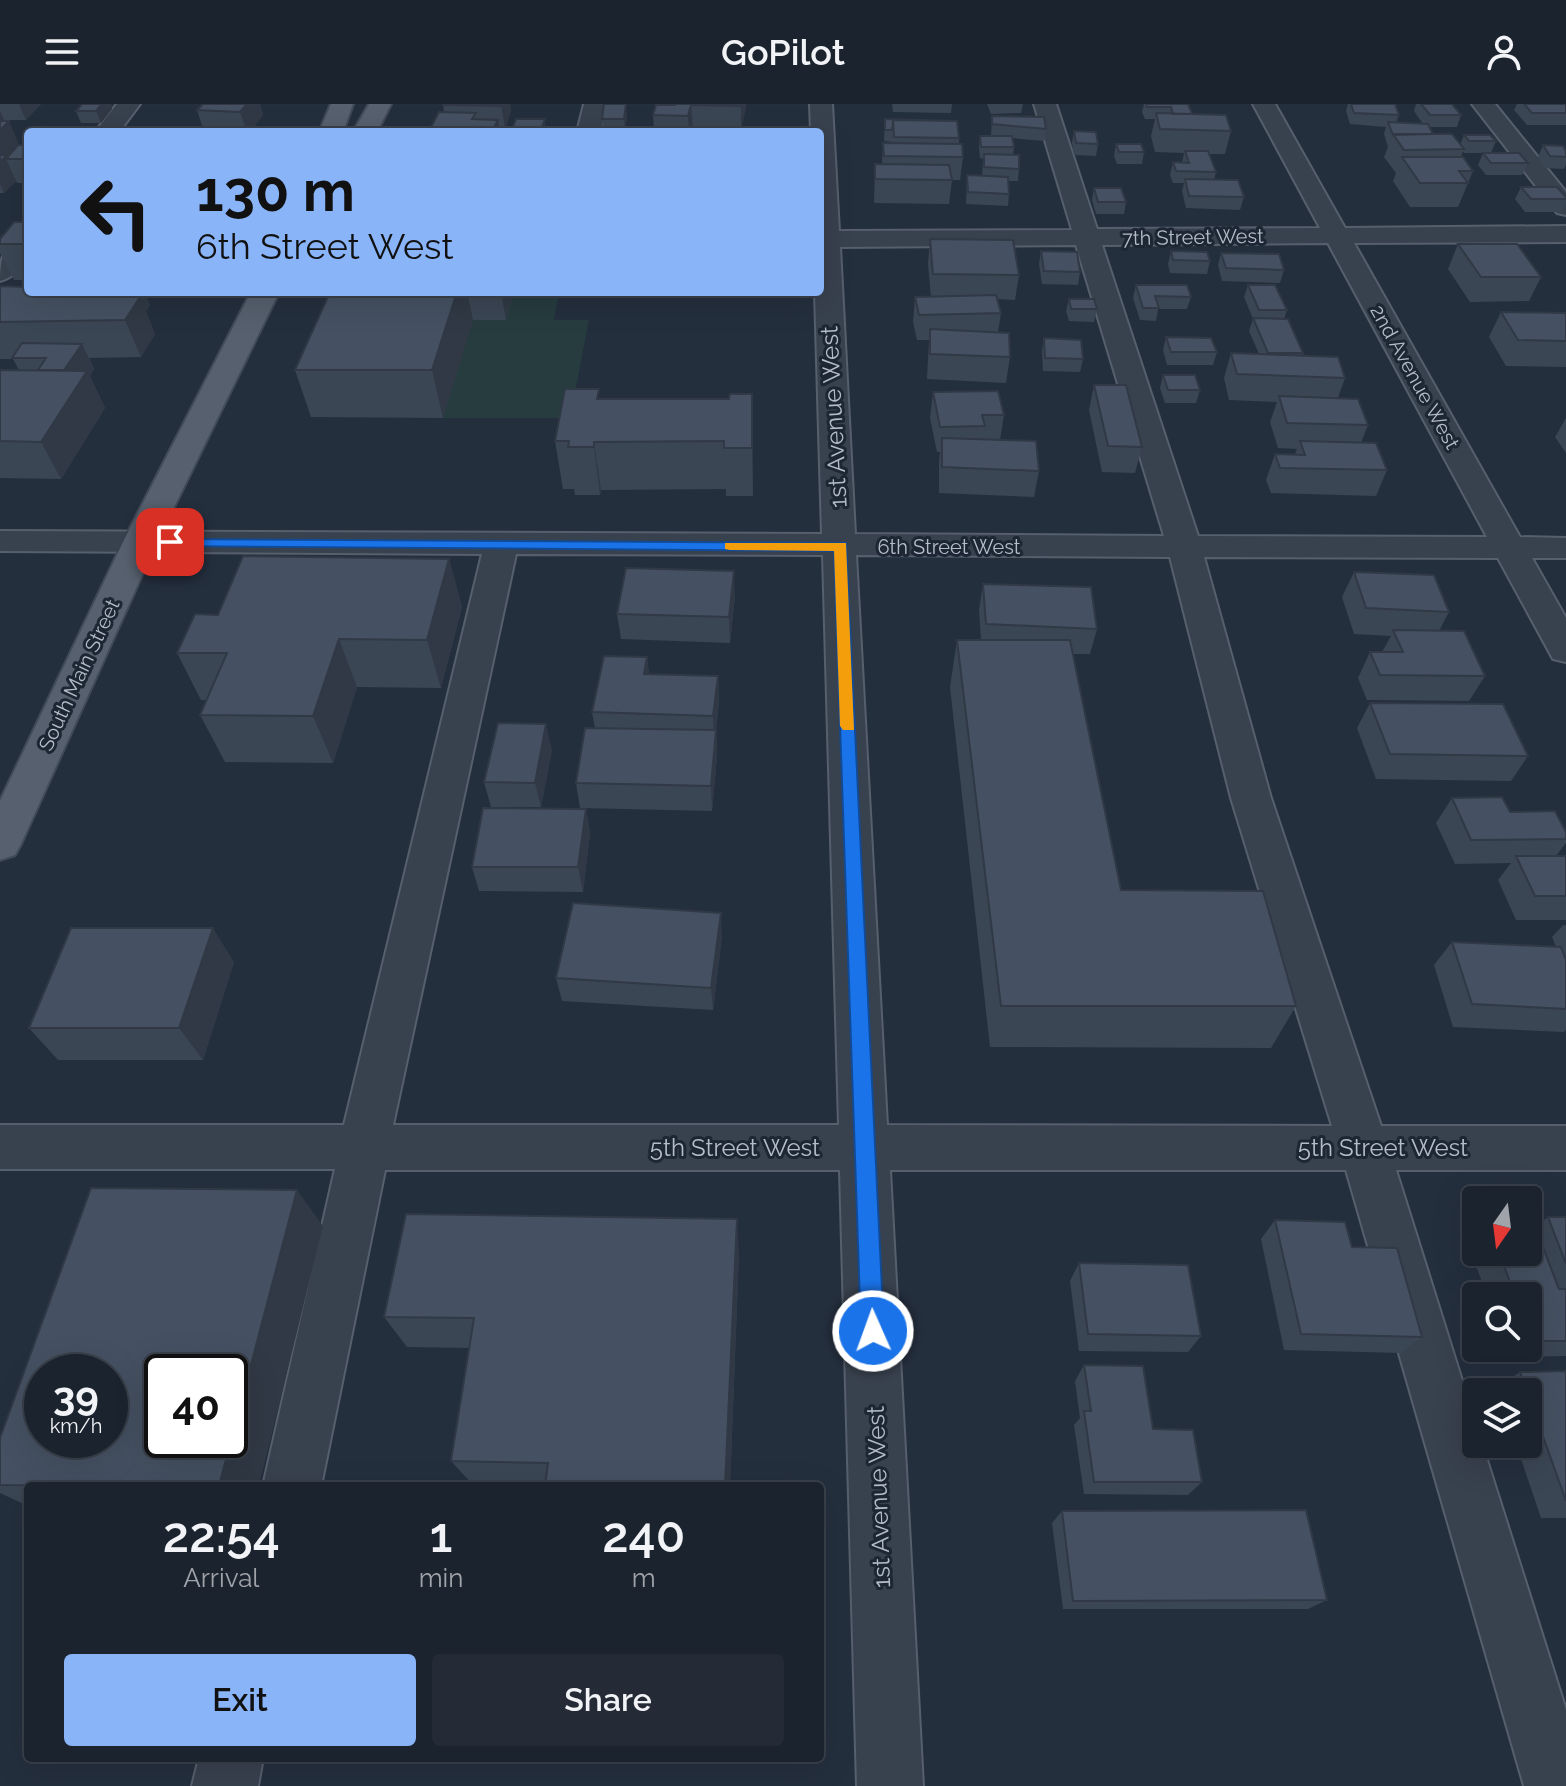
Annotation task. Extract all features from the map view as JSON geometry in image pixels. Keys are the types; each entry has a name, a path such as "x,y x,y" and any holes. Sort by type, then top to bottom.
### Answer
{"main road":[{"path":"333,128 342,104"},
{"path":"367,128 380,104"},
{"name":"South Main Street","path":"0,844 140,542 263,296"}],"street":[{"path":"110,128 129,104"},
{"path":"590,128 595,104"},
{"name":"1st Avenue West","path":"821,104 822,128"},
{"path":"1045,104 1185,549 1251,798 1364,1148 1557,1786"},
{"name":"2nd Avenue West","path":"1264,104 1566,650"},
{"path":"1483,104 1566,208"},
{"name":"7th Street West","path":"824,239 1566,234"},
{"path":"0,238 24,238"},
{"name":"1st Avenue West","path":"824,239 841,546 890,1786"},
{"path":"0,273 24,243"},
{"name":"6th Street West","path":"0,541 1185,549 1566,548"},
{"path":"293,1482 353,1214 364,1146 501,545"},
{"name":"5th Street West","path":"0,1147 1566,1148"},
{"path":"225,1786 230,1762"}],"green space":[{"path":"508,296 558,296 554,320 589,320 570,418 443,418 473,320"}],"building":[{"path":"82,104 102,104 96,111 76,111"},
{"path":"203,104 247,104 240,112 197,110"},
{"path":"501,104 501,106 443,105"},
{"path":"604,104 626,104 624,119 602,119"},
{"path":"676,104 741,106 691,105 688,116 653,115 656,105"},
{"path":"1146,104 1188,104 1192,114 1173,114 1171,107 1147,107"},
{"path":"1351,104 1395,104 1399,115 1354,113"},
{"path":"1421,104 1452,104 1461,115 1430,115"},
{"path":"1524,104 1566,104 1566,113 1532,113"},
{"path":"439,112 476,113 472,119 498,120 494,128 431,128"},
{"path":"1156,113 1226,115 1231,131 1160,129"},
{"path":"992,116 1044,117 1046,129 992,124"},
{"path":"516,119 545,119 542,128 513,128"},
{"path":"885,119 955,121 893,120 892,130 885,130"},
{"path":"893,120 957,121 959,138 894,137"},
{"path":"0,121 9,121 0,130"},
{"path":"1388,122 1428,124 1433,134 1393,135"},
{"path":"1074,131 1096,132 1098,144 1076,143"},
{"path":"1393,134 1452,134 1464,149 1404,150"},
{"path":"1464,135 1490,135 1496,141 1469,141"},
{"path":"980,136 1012,136 1014,147 981,147"},
{"path":"883,143 962,144 963,157 884,156"},
{"path":"1116,144 1141,144 1144,152 1119,152"},
{"path":"18,145 24,145 24,159 6,159"},
{"path":"1543,145 1563,146 1566,157 1550,156"},
{"path":"1185,151 1208,151 1216,172 1176,171 1173,162 1189,163"},
{"path":"1483,153 1519,153 1528,163 1491,163"},
{"path":"984,154 1019,155 1019,169 984,167"},
{"path":"1402,157 1463,157 1473,171 1459,171 1468,183 1420,183"},
{"path":"875,164 949,165 952,180 875,179"},
{"path":"967,175 1008,177 1009,194 968,192"},
{"path":"1185,179 1238,180 1244,197 1189,196"},
{"path":"1521,187 1557,187 1566,199 1531,199"},
{"path":"1094,188 1121,188 1126,202 1098,202"},
{"path":"14,222 24,222 24,244 0,244 0,239"},
{"path":"930,239 1013,240 1019,275 933,274"},
{"path":"1458,244 1517,244 1541,277 1481,277"},
{"path":"1041,251 1077,252 1080,272 1044,271"},
{"path":"1171,251 1207,252 1210,261 1173,260"},
{"path":"1221,253 1279,254 1284,270 1226,268"},
{"path":"1136,285 1187,285 1191,297 1155,296 1159,308 1143,308"},
{"path":"1248,285 1275,285 1287,310 1259,310"},
{"path":"0,286 24,287 24,296 140,297 125,320 0,322"},
{"path":"996,295 1001,313 919,315 915,297"},
{"path":"328,296 456,296 432,370 295,370"},
{"path":"1069,299 1094,299 1097,309 1071,309"},
{"path":"1501,312 1566,313 1566,341 1518,340"},
{"path":"1253,318 1288,319 1303,353 1268,353"},
{"path":"930,329 1009,333 1010,357 930,354"},
{"path":"1166,337 1211,338 1217,352 1171,352"},
{"path":"1044,338 1081,340 1083,359 1045,358"},
{"path":"22,343 82,344 64,370 38,370 46,358 12,358"},
{"path":"1231,353 1338,357 1345,378 1237,374"},
{"path":"0,370 87,371 41,442 0,441"},
{"path":"1163,375 1195,375 1200,390 1168,390"},
{"path":"1094,385 1126,385 1142,447 1108,446"},
{"path":"565,389 599,389 597,399 729,399 730,394 752,394 752,448 724,448 724,441 594,442 594,447 568,447 569,441 555,441"},
{"path":"998,391 1004,415 982,415 985,426 940,427 933,392"},
{"path":"1279,396 1358,399 1368,425 1287,423"},
{"path":"942,438 1036,441 1039,471 942,467"},
{"path":"1300,441 1376,443 1387,470 1280,468 1275,454 1305,455"},
{"path":"243,556 449,559 427,640 339,639 313,716 200,715 227,653 177,653 195,614 218,615"},
{"path":"626,568 734,571 729,617 617,614"},
{"path":"1354,572 1434,575 1449,612 1366,608"},
{"path":"983,584 1091,587 1097,629 986,624"},
{"path":"1393,630 1464,631 1485,676 1380,675 1370,652 1403,652"},
{"path":"957,640 1070,640 1121,890 1263,891 1296,1006 1001,1006"},
{"path":"604,656 647,657 644,674 718,676 713,716 592,712"},
{"path":"1370,703 1503,704 1528,756 1390,754"},
{"path":"498,723 546,724 535,783 484,782"},
{"path":"585,728 716,730 711,786 576,783"},
{"path":"1502,797 1510,812 1555,811 1566,832 1566,839 1471,840 1452,798"},
{"path":"483,808 586,809 578,867 472,867"},
{"path":"1516,856 1566,856 1566,896 1535,896"},
{"path":"573,903 721,913 711,988 556,978"},
{"path":"71,928 213,928 179,1028 29,1028"},
{"path":"1452,942 1561,947 1566,960 1566,1009 1472,1004"},
{"path":"91,1188 297,1190 248,1376 248,1354 144,1354 144,1458 226,1458 220,1482 24,1482 24,1485 0,1485 0,1438 24,1372 24,1458 128,1458 128,1354 31,1354"},
{"path":"406,1214 737,1219 725,1482 546,1482 548,1463 451,1461 474,1318 384,1317"},
{"path":"1548,1217 1566,1217 1566,1264"},
{"path":"1275,1220 1345,1222 1352,1247 1397,1248 1422,1337 1301,1334"},
{"path":"1542,1245 1559,1289 1566,1289 1566,1341 1542,1341 1542,1282 1510,1282 1504,1266 1542,1266"},
{"path":"1079,1263 1188,1265 1201,1336 1088,1334"},
{"path":"1084,1365 1143,1366 1153,1429 1193,1430 1202,1482 1094,1482 1084,1411 1091,1411"},
{"path":"1566,1371 1566,1501 1542,1434 1542,1378 1522,1378 1520,1372"},
{"path":"1306,1510 1327,1600 1073,1601 1062,1511"}],"slow traffic":[{"path":"730,546 841,546 848,726"}],"route":[{"path":"170,542 841,546 873,1331"}]}
